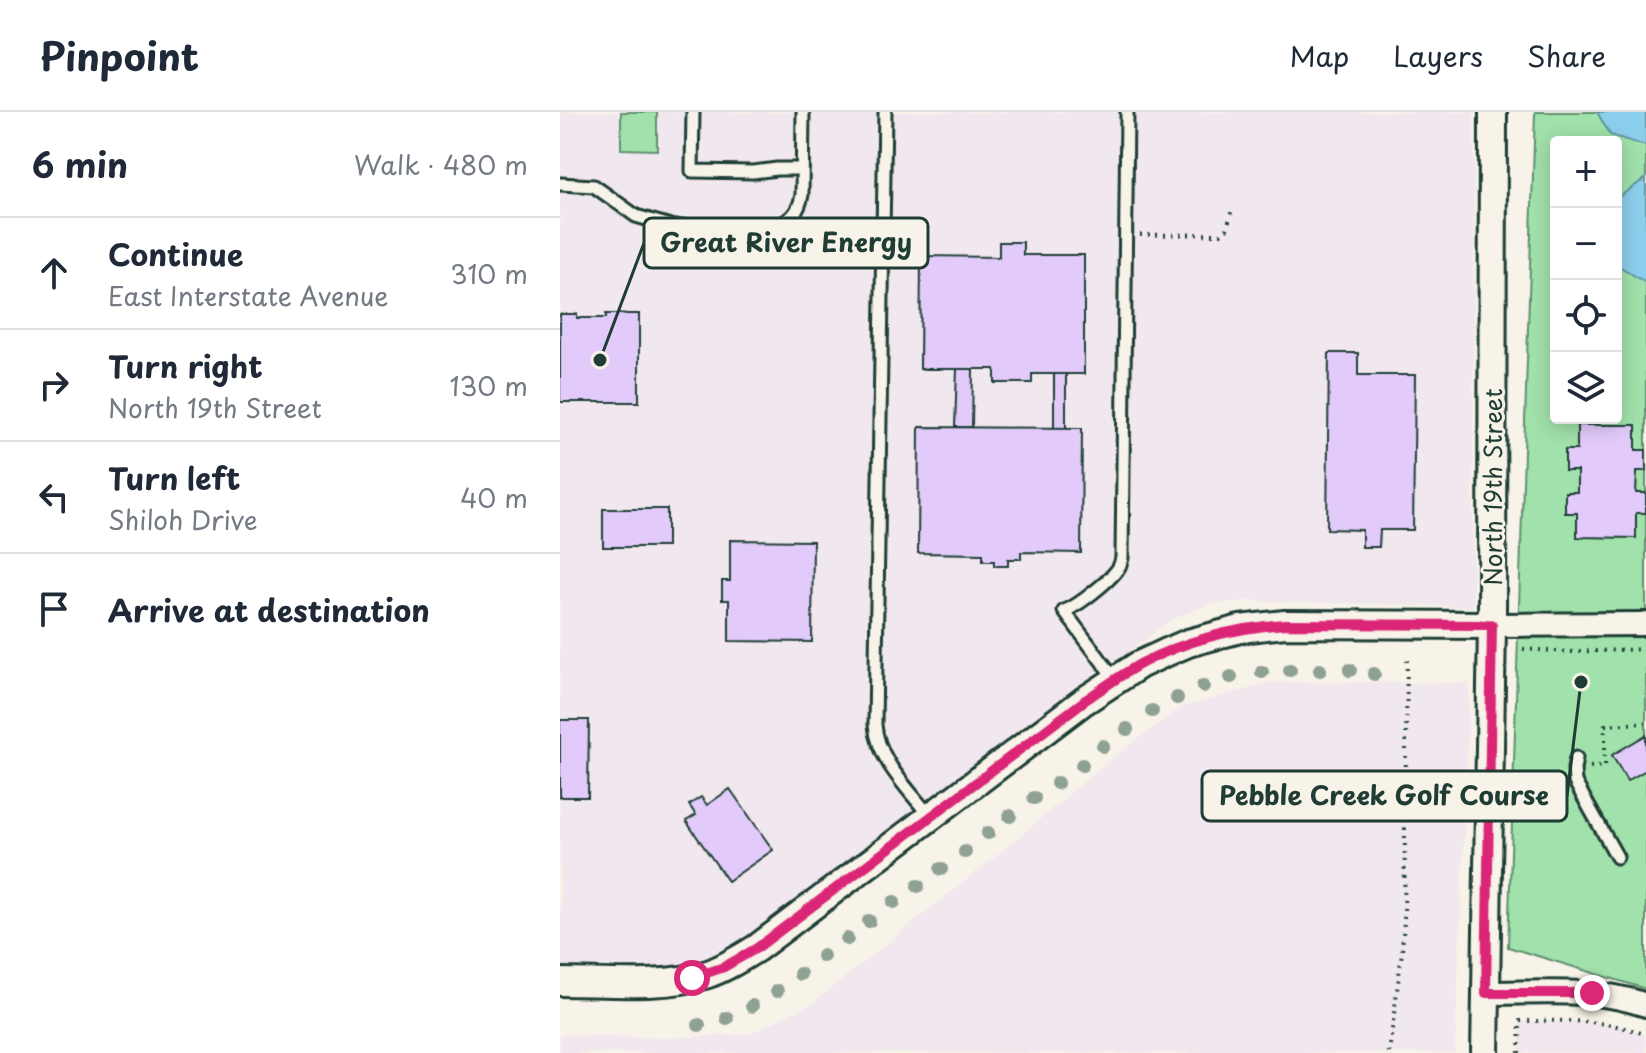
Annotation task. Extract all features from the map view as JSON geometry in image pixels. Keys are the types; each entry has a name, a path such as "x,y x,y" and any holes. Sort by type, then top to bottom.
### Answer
{"street":[{"name":"North 19th Street","path":"1485,1053 1492,625 1493,112"},
{"path":"560,982 677,980 724,967 757,948 1116,680 1139,665 1176,648 1215,635 1285,624 1646,624"},
{"path":"1486,993 1592,993 1646,1005"}],"lane":[{"path":"693,112 692,171 802,169"},
{"path":"560,184 594,186 644,220 674,227 769,227 785,223 796,212 802,195 803,112"},
{"path":"885,112 875,725 883,755 931,818"},
{"path":"1116,680 1064,611 1076,606 1114,574 1122,558 1127,112"},
{"path":"1575,763 1575,782 1617,857"}],"path":[{"path":"1126,235 1221,234 1227,229 1232,209"},
{"path":"1523,649 1570,652 1646,649"},
{"path":"1389,1053 1404,919 1407,657"},
{"path":"1575,763 1605,766 1605,725 1646,723"},
{"path":"1519,1053 1520,1021 1592,1021 1646,1035"}],"shaded area":[{"path":"560,112 1474,112 1473,607 1247,601 1208,604 1171,620 840,867 761,931 704,964 662,972 560,971"},
{"path":"1273,682 1470,683 1455,1053 560,1053 560,1035 667,1038 749,1034 813,1003 1111,759 1180,708"},
{"path":"1520,1021 1592,1021 1624,1027 1646,1035 1646,1053 1519,1053"}],"green space":[{"path":"621,112 657,112 657,150 621,149"},
{"path":"1535,112 1646,112 1646,989 1508,947"}],"water":[{"path":"1597,112 1646,112 1646,146 1622,139 1622,136 1610,135"},
{"path":"1646,178 1646,283 1622,268 1622,195"}],"building":[{"path":"999,242 1023,242 1023,255 1084,255 1084,374 1032,374 1032,383 995,383 995,369 920,369 921,256 999,257"},
{"path":"560,314 577,314 577,318 606,318 606,314 639,314 639,402 560,402"},
{"path":"1329,353 1358,353 1358,375 1415,375 1413,530 1380,530 1379,547 1362,547 1362,530 1327,529"},
{"path":"957,369 973,369 972,427 955,427"},
{"path":"1054,374 1066,374 1066,428 1054,428"},
{"path":"1577,425 1636,425 1636,450 1646,450 1646,471 1637,471 1636,493 1646,493 1646,513 1636,513 1636,538 1577,537 1577,513 1565,513 1565,492 1577,492 1577,471 1565,471 1565,450 1577,450"},
{"path":"919,427 1082,428 1081,553 1021,552 1021,559 1008,559 1008,566 994,566 994,561 983,561 983,554 918,553"},
{"path":"603,509 667,509 667,547 603,547"},
{"path":"730,540 813,541 812,642 729,641 729,600 722,600 722,581 730,581"},
{"path":"560,720 589,720 588,797 560,797"},
{"path":"1646,735 1646,770 1627,781 1612,755"},
{"path":"730,789 773,850 728,881 686,821 696,815 689,805 701,797 707,805"}],"place":[{"name":"Great River Energy","path":"600,360"},
{"name":"Pebble Creek Golf Course","path":"1581,682"}],"route":[{"path":"692,978 724,967 757,948 1084,701 1139,665 1165,653 1215,635 1285,624 1492,625 1486,993 1592,993"}]}
